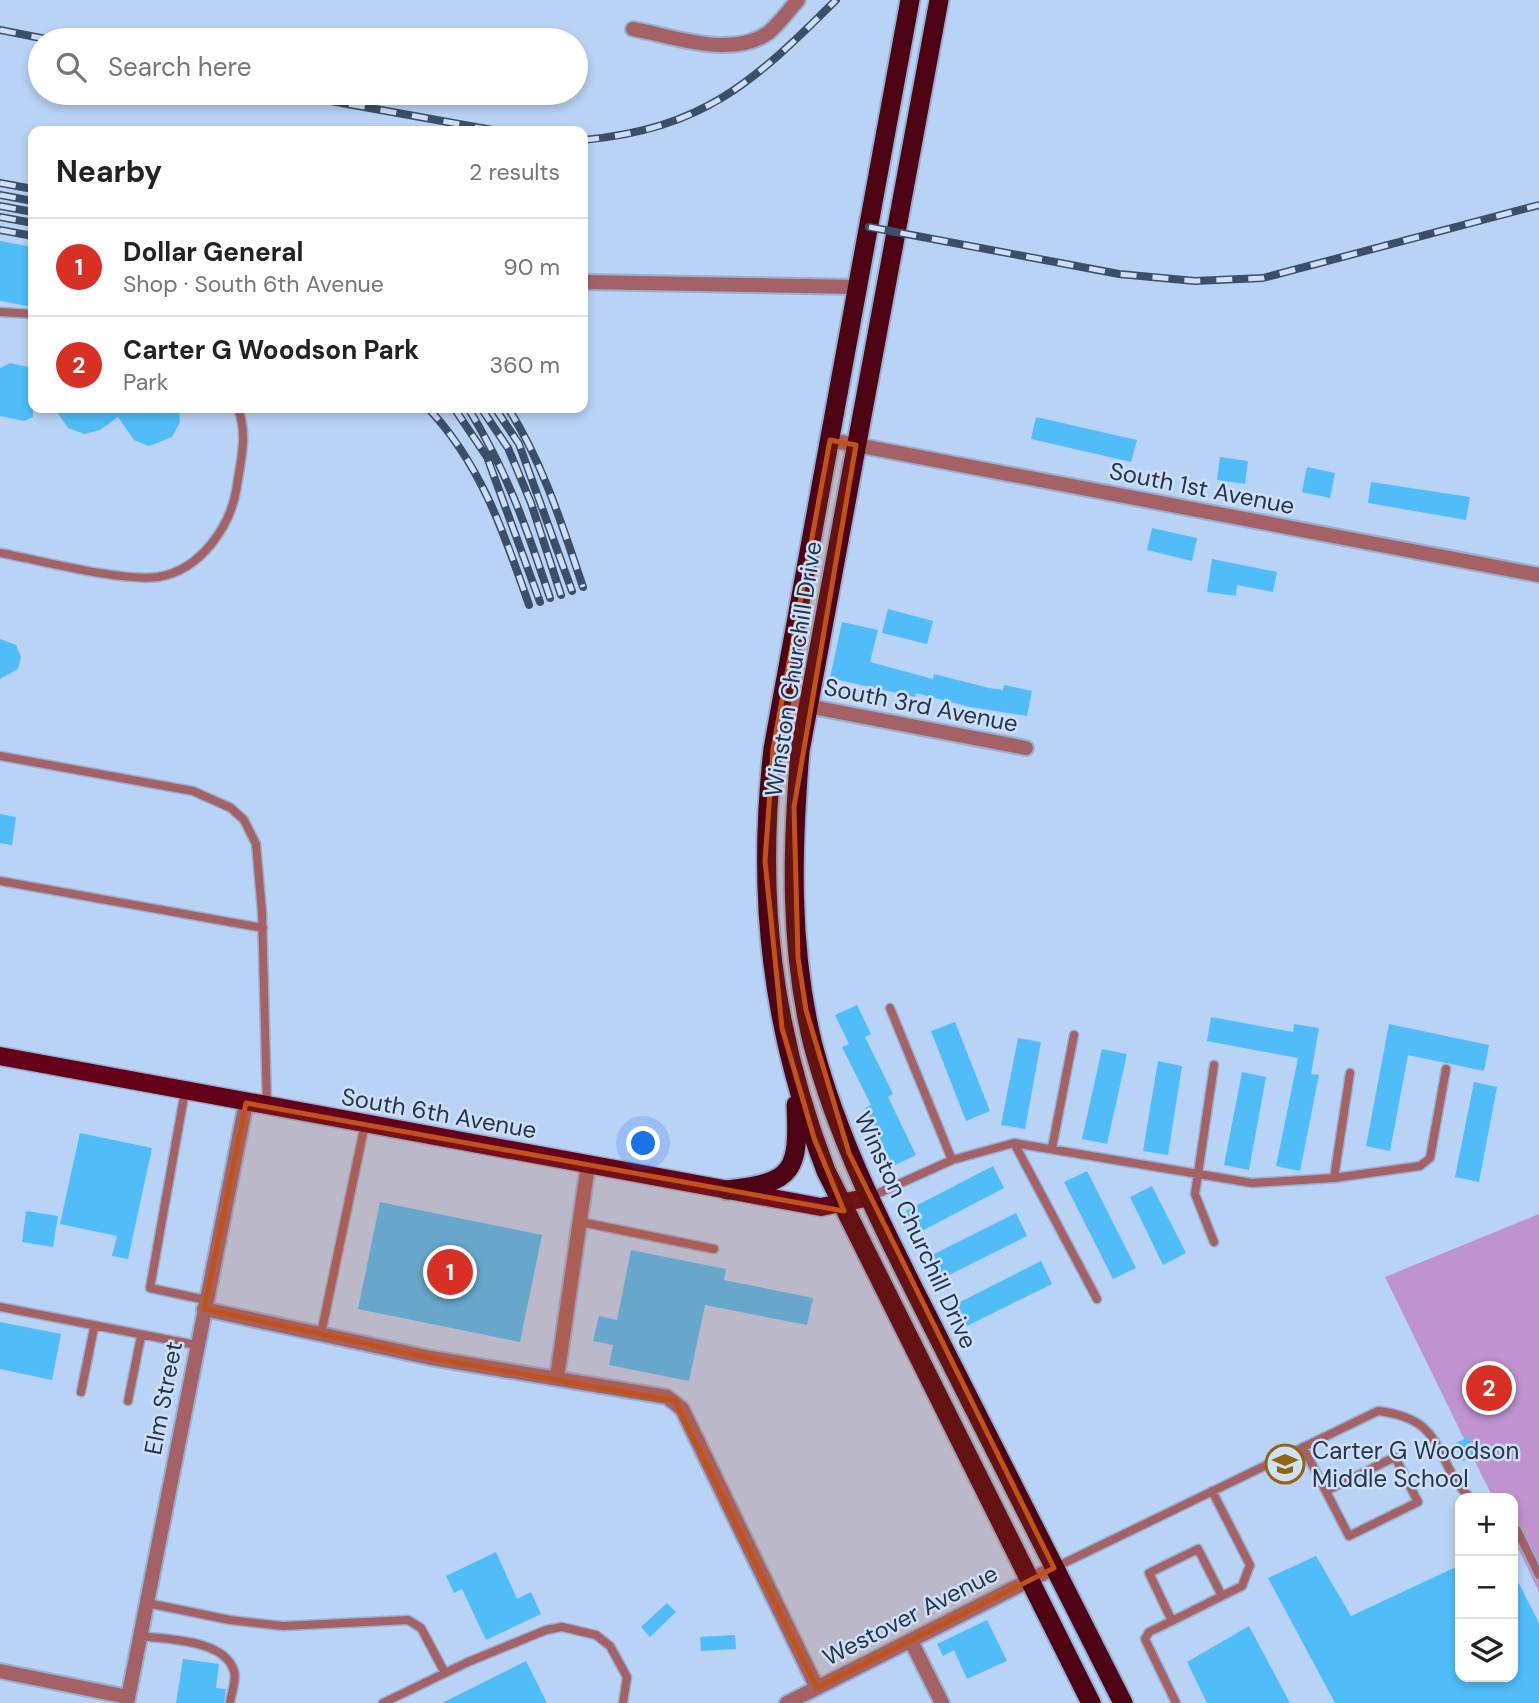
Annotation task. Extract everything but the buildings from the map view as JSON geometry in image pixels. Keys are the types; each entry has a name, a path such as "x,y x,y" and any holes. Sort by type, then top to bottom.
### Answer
{"highway":[{"name":"Winston Churchill Drive","path":"910,0 781,701 766,805 766,894 772,973 795,1083 841,1205 1091,1703"},
{"name":"Winston Churchill Drive","path":"939,0 800,751 793,831 798,958 813,1044 832,1107 870,1197 1123,1703"},
{"path":"727,1190 762,1186 776,1180 793,1163 797,1143 795,1083"}],"main road":[{"name":"South 6th Avenue","path":"0,1056 821,1207 870,1197"}],"street":[{"path":"633,29 725,46 741,45 770,31 797,0"},
{"path":"588,282 857,287"},
{"name":"South 1st Avenue","path":"830,440 1539,575"},
{"name":"South 3rd Avenue","path":"781,701 1026,748"},
{"name":"Elm Street","path":"128,1700 246,1103"},
{"path":"557,1377 588,1165"},
{"path":"205,1304 321,1334 431,1358 667,1397 682,1409 817,1688"},
{"name":"Westover Avenue","path":"787,1703 1054,1568"},
{"path":"911,1641 942,1703"},
{"path":"0,1671 128,1700"}],"lane":[{"path":"0,312 28,314"},
{"path":"0,553 109,573 157,577 182,569 215,541 234,502 245,428 240,413"},
{"path":"0,756 192,791 231,808 244,820 256,844 263,928 267,1106"},
{"path":"0,881 263,928"},
{"path":"890,1008 952,1160"},
{"path":"1052,1148 1074,1035"},
{"path":"1214,1065 1195,1175 1198,1209 1214,1242"},
{"path":"870,1197 952,1160 1014,1143 1252,1183 1334,1178 1425,1164 1430,1158 1446,1069"},
{"path":"1334,1178 1350,1073"},
{"path":"185,1091 150,1288 205,1304"},
{"path":"321,1334 365,1124"},
{"path":"1014,1143 1097,1299"},
{"path":"581,1222 714,1249"},
{"path":"0,1307 94,1328 197,1345"},
{"path":"81,1392 94,1328"},
{"path":"128,1401 141,1336"},
{"path":"1054,1568 1378,1411 1394,1413 1420,1423 1432,1436 1467,1493"},
{"path":"1303,1447 1349,1536 1418,1502 1395,1457 1326,1491"},
{"path":"1176,1703 1145,1639 1149,1632 1242,1586 1250,1565 1212,1491"},
{"path":"1518,1532 1539,1574"},
{"path":"1172,1621 1149,1573 1198,1549 1222,1597"},
{"path":"147,1603 230,1620 283,1626 408,1620 421,1629 445,1673"},
{"path":"383,1703 546,1630 578,1628 596,1635 620,1661 627,1677 623,1703"},
{"path":"141,1636 208,1648 226,1655 235,1673 230,1703"}],"highlighted area":[{"path":"830,440 856,445 794,807 798,958 806,1010 849,1153 1054,1568 817,1688 675,1401 431,1358 204,1309 246,1103 844,1211 814,1138 782,1028 765,861 773,749"}],"shaded area":[{"path":"1539,1214 1539,1592 1518,1548 1518,1493 1491,1493 1385,1277"}],"railway":[{"path":"588,139 662,125 724,97 779,55 836,0"},
{"path":"0,30 28,35"},
{"path":"353,105 470,126"},
{"path":"0,183 28,188"},
{"path":"0,195 28,200"},
{"path":"869,227 1119,274 1195,281 1263,278 1539,205"},
{"path":"0,206 28,211"},
{"path":"0,217 28,222"},
{"path":"0,230 28,235"},
{"path":"432,413 463,452 477,476 500,526 529,605"},
{"path":"457,413 487,457 540,602"},
{"path":"471,413 505,478 550,598"},
{"path":"484,413 508,448 531,503 561,595"},
{"path":"498,413 519,444 572,591"},
{"path":"511,413 542,472 583,587"}],"place":[{"name":"Dollar General","path":"450,1272"},
{"name":"Carter G Woodson Park","path":"1489,1388"},
{"name":"Carter G Woodson Middle School","path":"1285,1464"}]}
